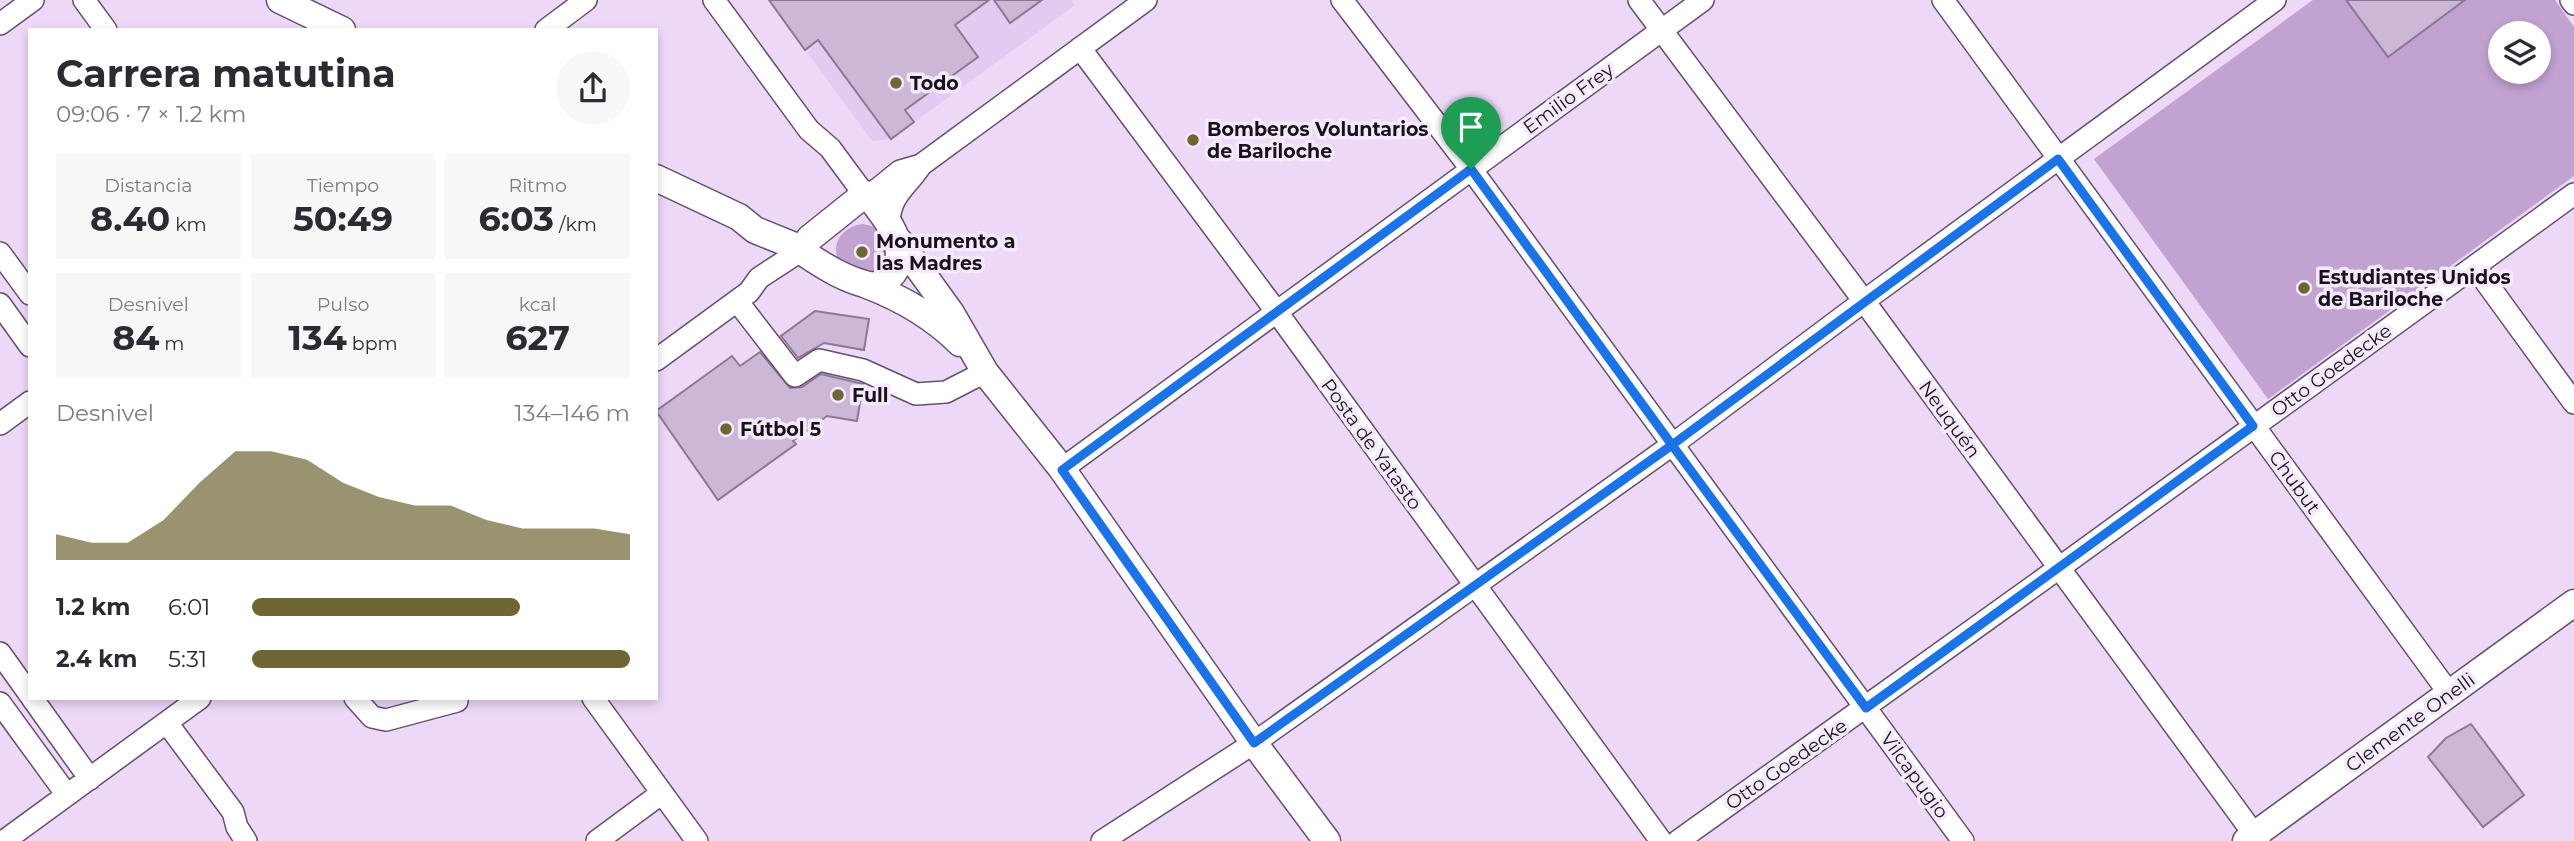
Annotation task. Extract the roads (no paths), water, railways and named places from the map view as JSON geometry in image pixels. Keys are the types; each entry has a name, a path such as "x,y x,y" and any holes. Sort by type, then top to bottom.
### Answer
{"main road":[{"path":"280,0 338,28"},
{"path":"658,179 739,217 760,221 797,237 831,270 893,296 948,331 982,367 1062,470 1326,841"},
{"path":"805,245 866,195 951,313 982,367"},
{"path":"867,285 880,284 892,274 899,257 894,232"},
{"name":"Clemente Onelli","path":"2253,839 2574,603"}],"street":[{"path":"0,24 33,0"},
{"path":"84,0 105,28"},
{"path":"549,28 586,0"},
{"path":"714,0 809,130 830,149 866,195 900,171 921,165 1146,0"},
{"name":"Vilcapugio","path":"1342,0 1471,169 1963,841"},
{"name":"Neuquén","path":"1639,0 1864,301 2253,839"},
{"name":"Emilio Frey","path":"1062,470 1703,0"},
{"name":"Chubut","path":"1942,0 2449,693"},
{"path":"1102,841 1254,743 1672,445 2264,3"},
{"name":"Posta de Yatasto","path":"1080,48 1276,311 1661,841"},
{"path":"809,130 819,156 843,192 842,212"},
{"path":"894,232 890,210 895,196 910,183 921,165"},
{"name":"Otto Goedecke","path":"1678,841 1866,708 2574,194"},
{"path":"658,359 743,296 759,278 805,245"},
{"path":"0,253 28,291"},
{"path":"2475,267 2574,402"},
{"path":"743,296 767,287 795,270 831,270"},
{"path":"743,296 795,376 819,360 863,370 916,394 928,394 946,392 982,367"},
{"path":"0,304 28,343"},
{"path":"0,424 28,403"},
{"path":"0,653 28,692"},
{"path":"34,700 90,779"},
{"path":"4,841 197,700"},
{"path":"357,700 372,717 386,720 457,701"},
{"path":"594,700 697,841"},
{"path":"0,703 68,795"},
{"path":"167,723 233,812 237,828 246,841"},
{"path":"597,841 662,793"}],"place":[{"name":"Todo","path":"896,83"},
{"name":"Bomberos Voluntarios de Bariloche","path":"1193,140"},
{"name":"Monumento a las Madres","path":"862,252"},
{"name":"Estudiantes Unidos de Bariloche","path":"2304,288"},
{"name":"Full","path":"838,395"},
{"name":"Fútbol 5","path":"726,429"}]}
